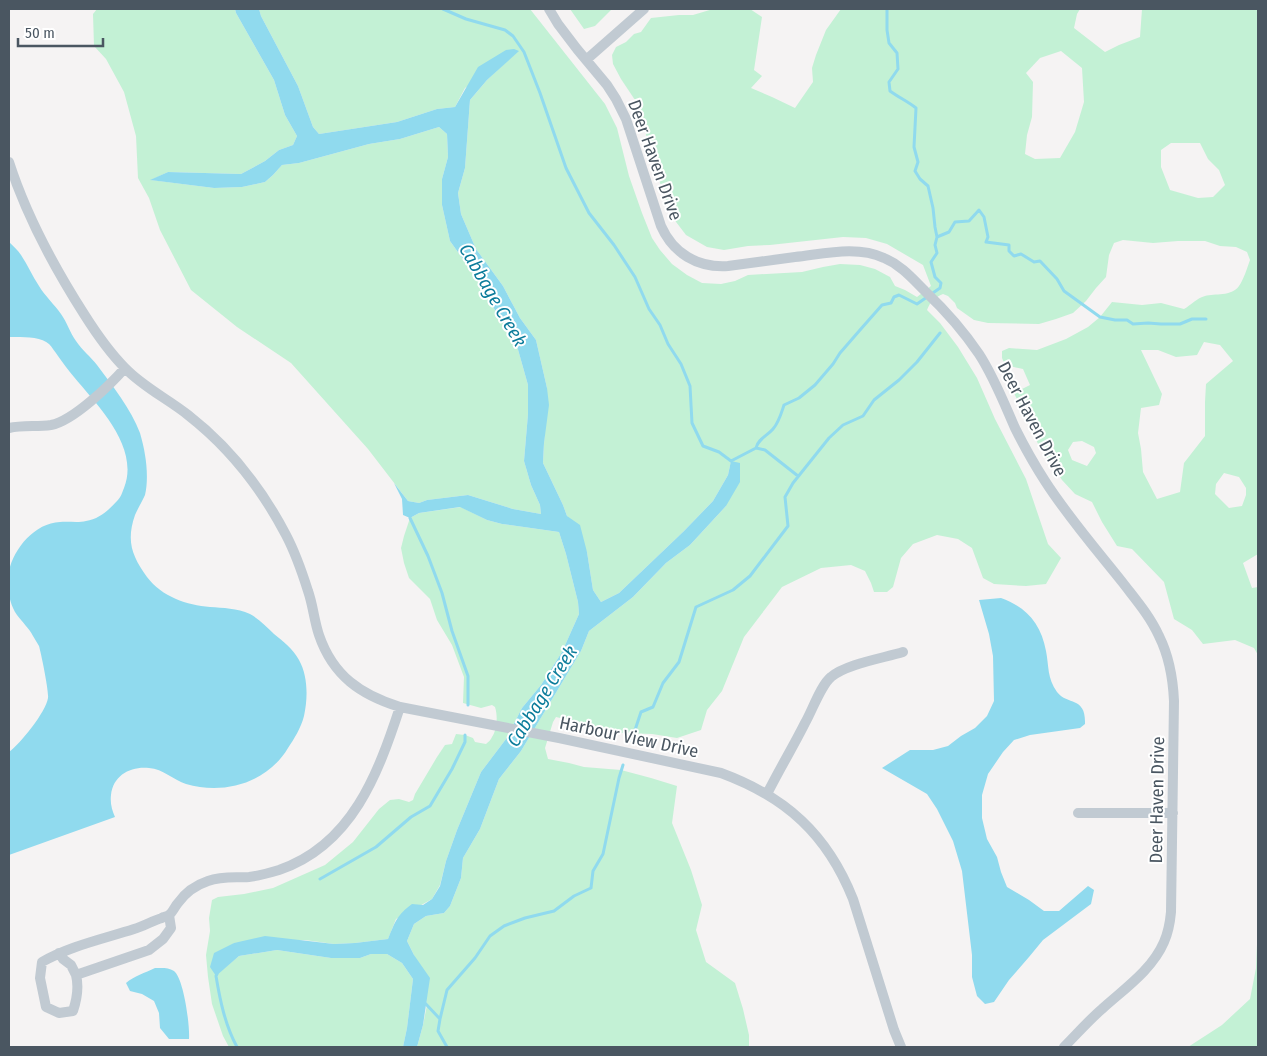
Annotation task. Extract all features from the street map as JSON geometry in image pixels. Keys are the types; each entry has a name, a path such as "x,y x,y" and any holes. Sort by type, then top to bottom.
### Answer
{"street":[{"name":"Deer Haven Drive","path":"549,9 558,24 616,99 626,119 664,233 674,247 687,258 719,267 858,251 876,254 902,268 961,329 980,355 995,382 1016,430 1046,482 1063,507 1147,614 1158,634 1170,667 1173,690 1172,912 1169,927 1158,955 1148,967 1099,1011 1064,1047"},
{"path":"586,60 644,9"},
{"name":"Harbour View Drive","path":"9,162 30,216 56,267 111,353 147,387 188,415 211,434 232,456 268,503 296,557 309,592 319,634 324,646 341,674 362,691 381,701 400,707 559,738 721,773 740,780 767,794 808,827 823,844 840,870 853,899 901,1047"},
{"path":"9,428 51,425 61,422 74,414 113,382 125,368"},
{"path":"767,794 825,683 841,670 903,652"},
{"path":"59,953 71,965 78,982 77,999 73,1011 59,1013 46,1007 40,978 42,962 59,953 148,924 169,915 187,893 209,880 225,877 248,877 280,870 326,844 354,812 368,791 400,707"},
{"path":"1078,812 1173,814"},
{"path":"76,975 149,950 163,939 171,928 169,915"}],"green space":[{"path":"97,9 235,9 274,80 285,115 297,136 293,145 279,150 265,161 241,174 168,172 151,180 214,188 242,187 265,182 282,165 299,163 369,144 400,139 439,127 447,134 448,157 442,179 442,205 450,241 485,290 517,346 528,385 528,414 524,461 531,485 540,505 541,514 513,509 468,495 427,500 419,503 408,501 368,449 291,363 237,327 191,290 160,230 149,198 138,178 136,136 124,92 106,59 94,46 93,14"},
{"path":"259,9 530,9 605,104 617,128 629,176 652,238 672,264 702,283 721,284 735,281 748,275 802,272 840,264 860,265 875,269 890,277 895,286 917,297 931,286 923,265 887,244 866,238 843,237 724,250 707,247 686,235 673,218 659,180 637,103 613,64 612,55 616,47 626,42 634,34 641,32 651,18 693,15 713,9 750,9 762,17 754,70 762,76 751,88 795,108 813,82 812,68 816,55 826,30 841,9 1080,9 1074,28 1105,52 1140,37 1142,9 1258,9 1258,554 1243,563 1252,588 1258,587 1258,655 1254,648 1235,640 1203,644 1192,630 1174,619 1164,582 1132,549 1117,546 1092,502 1075,494 1062,480 1040,448 1014,393 1030,385 1023,369 1005,365 1002,358 1002,351 1009,348 1037,350 1066,339 1088,327 1100,317 1112,302 1142,305 1161,303 1184,309 1202,297 1232,292 1239,286 1250,260 1247,252 1236,247 1220,246 1205,241 1153,243 1123,240 1114,243 1109,255 1106,277 1086,301 1073,313 1039,324 988,323 974,320 957,308 948,296 940,295 933,300 927,310 940,323 958,347 977,378 995,419 1026,479 1048,544 1061,558 1046,584 1026,586 994,584 983,578 972,548 958,539 937,535 913,544 901,558 893,587 887,592 874,592 865,571 851,565 821,568 782,587 744,637 722,691 707,710 701,730 677,738 652,734 623,733 556,717 545,748 548,759 584,767 621,770 677,786 672,823 691,870 702,905 696,930 706,962 735,983 749,1035 749,1047 417,1047 427,1005 414,955 407,941 414,924 426,916 444,913 450,906 461,878 463,858 480,829 499,779 521,751 581,651 589,631 633,597 666,563 690,545 726,506 731,461 728,475 713,501 619,593 601,602 593,590 587,552 567,516 543,463 547,388 536,340 520,318 503,286 476,249 461,214 458,193 465,168 470,100 487,80 518,51 465,88 455,107 437,109 397,122 319,134 313,127 298,86","holes":["1061,51 1082,68 1084,102 1075,132 1060,158 1035,159 1025,154 1027,135 1032,117 1033,82 1026,73 1040,58","1171,143 1200,143 1208,159 1219,170 1225,185 1213,197 1198,198 1170,190 1161,167 1161,150","1204,342 1220,345 1233,361 1206,384 1205,436 1184,463 1180,492 1157,499 1143,472 1138,433 1141,408 1159,405 1162,394 1141,350 1158,350 1176,357 1197,355","1082,441 1094,447 1096,453 1087,466 1072,460 1068,450 1073,442","1224,473 1239,477 1246,488 1246,495 1242,506 1229,508 1215,494 1216,484"]},
{"path":"570,9 612,9 595,26 584,29"},
{"path":"461,507 487,520 502,524 559,532 578,602 579,614 562,652 541,685 522,708 506,739 481,772 457,830 440,885 432,899 396,919 388,939 334,944 305,940 234,943 216,975 239,956 277,950 331,958 360,958 371,954 387,954 402,963 413,979 403,1047 229,1047 223,1036 212,1004 208,977 206,955 212,900 218,897 273,888 325,865 353,842 379,809 390,800 399,799 409,802 413,800 437,757 445,745 452,744 456,734 465,735 473,738 475,742 486,744 494,734 496,723 495,707 492,705 481,708 463,703 464,677 452,645 437,620 430,599 409,578 401,548 410,518 419,513"},
{"path":"1258,920 1258,1047 1188,1047 1222,1025 1250,999 1256,968"}],"water":[{"name":"Cabbage Creek","path":"235,9 259,9 298,86 313,127 319,134 397,122 437,109 455,107 478,67 506,50 514,49 519,51 487,80 470,100 465,168 458,193 461,214 476,249 503,286 520,318 536,340 549,405 543,463 567,516 580,525 587,552 593,590 601,602 619,593 684,531 713,501 728,475 731,461 740,463 740,482 726,506 690,545 666,563 633,597 589,631 581,651 521,751 499,779 480,829 463,858 461,878 450,906 444,913 426,916 414,924 407,941 430,978 423,1025 417,1047 403,1047 413,979 402,963 387,954 371,954 360,958 331,958 277,950 239,956 216,976 210,967 214,953 234,943 265,936 334,944 388,939 397,919 407,908 412,904 423,905 432,899 440,886 446,861 457,830 481,772 506,739 522,708 541,685 562,652 579,614 578,602 559,532 502,524 487,520 460,507 419,513 410,518 403,515 402,499 394,483 408,501 419,503 427,500 468,495 513,509 541,514 540,505 531,485 524,461 528,414 528,385 517,346 485,290 450,241 442,205 442,179 448,157 447,134 439,127 400,139 369,144 299,163 282,165 265,182 242,187 214,188 150,180 168,172 241,174 265,161 279,150 293,145 297,136 285,115 274,80"},
{"path":"9,242 20,253 41,290 63,317 76,341 97,365 121,398 132,415 140,433 146,459 147,485 145,495 132,524 131,541 134,555 147,577 160,590 175,599 201,606 240,611 257,618 297,656 306,680 307,695 304,716 295,737 279,760 257,778 229,787 215,788 186,784 164,772 154,769 130,770 119,777 112,788 111,801 115,817 9,855 9,752 32,727 43,711 48,694 39,646 30,630 14,611 10,600 9,571 16,554 27,538 42,527 51,523 91,520 107,511 120,496 127,473 126,457 122,443 114,428 50,345 45,341 35,338 9,337"},
{"path":"1001,598 1025,611 1036,624 1044,641 1050,677 1054,687 1061,696 1083,709 1085,724 1080,728 1030,735 1014,740 1003,752 988,774 982,795 982,818 987,839 997,857 1007,887 1044,911 1059,911 1088,886 1094,890 1091,904 1043,940 1009,980 994,1002 985,1004 977,996 972,977 972,955 962,871 953,841 927,794 882,768 910,750 933,750 948,746 975,728 987,716 994,701 993,656 979,600"},
{"path":"155,968 169,969 178,976 186,1003 189,1039 169,1039 160,1028 159,1013 154,1001 142,994 130,991 126,983 136,976"}],"waterway":[{"path":"443,9 466,19 505,30 513,36 524,52 566,168 589,213 614,245 635,277 649,309 681,364 690,386 692,423 703,446 719,452 731,461 756,448 775,426 784,405 799,398 815,385 882,305 891,303 894,297 899,295 917,304 940,288 941,283 935,277 931,262 937,253 933,208 928,186 915,171 918,162 914,147 916,108 890,91 889,82 898,69 897,53 889,43 887,9"},
{"path":"937,237 949,232 955,222 969,221 979,210 984,217 988,237 986,242 1009,245 1009,251 1014,256 1021,254 1034,262 1040,261 1057,279 1064,291 1100,317 1127,320 1133,324 1180,324 1192,319 1206,319"},
{"path":"630,740 641,712 653,707 663,683 679,662 696,607 733,590 750,576 788,526 785,497 793,483 829,438 843,425 863,416 874,400 899,380 917,362 940,333"},
{"path":"756,448 765,450 798,476"},
{"path":"410,518 428,556 442,593 452,631 468,676 468,705"},
{"path":"320,879 376,847 411,817 430,806 452,769 465,742 465,735"},
{"path":"440,1019 447,990 475,958 490,936 504,926 525,918 554,911 574,896 591,888 593,871 603,854 623,765"},
{"path":"217,974 223,1012 237,1047"},
{"path":"424,1002 440,1019 438,1031 447,1047"}]}
